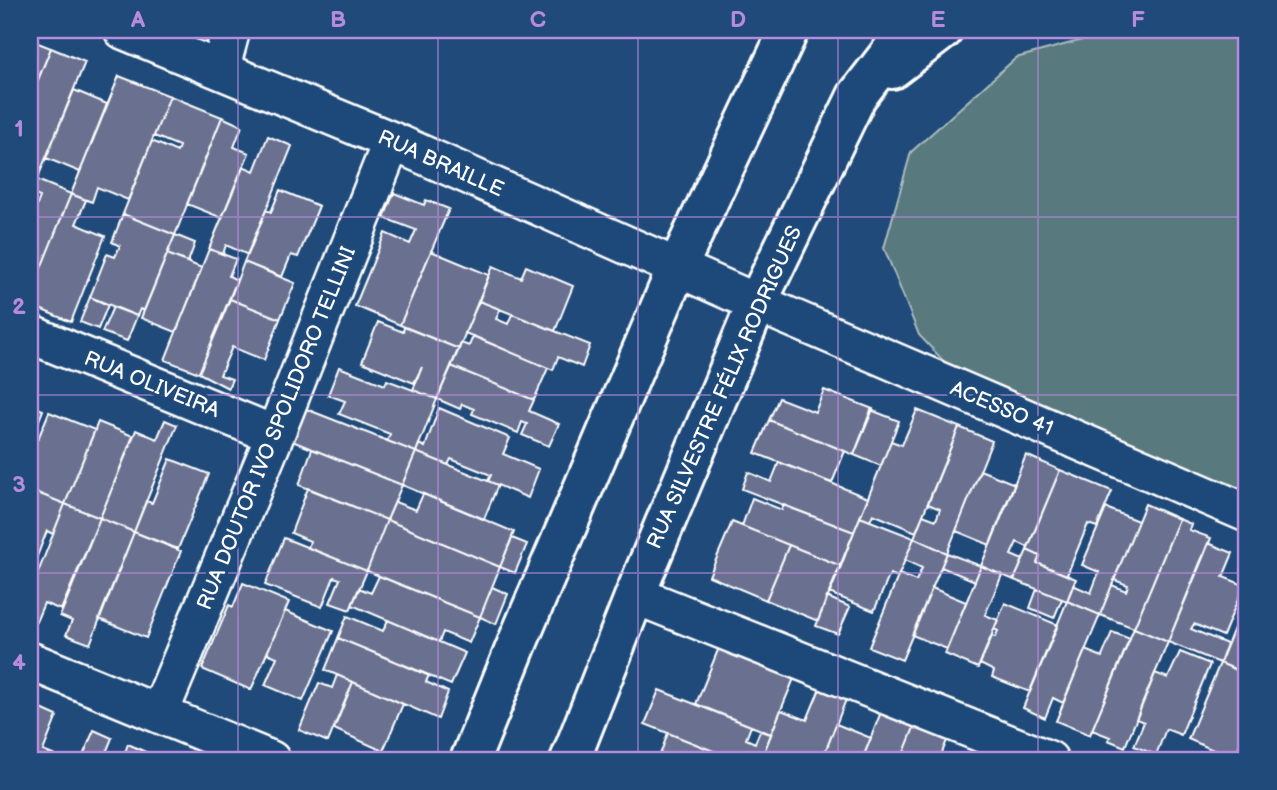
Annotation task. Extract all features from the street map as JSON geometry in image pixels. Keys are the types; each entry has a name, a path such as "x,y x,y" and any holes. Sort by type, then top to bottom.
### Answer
{"street":[{"name":"RUA BRAILLE","path":"123,30 392,141 757,303"},
{"path":"220,70 231,30"},
{"path":"470,760 677,268 789,30"},
{"name":"RUA SILVESTRE FÉLIX RODRIGUES","path":"570,760 635,595 757,303 857,96 908,30"},
{"path":"857,96 943,30"},
{"name":"RUA DOUTOR IVO SPOLIDORO TELLINI","path":"159,714 275,435 392,141"},
{"name":"ACESSO 41","path":"757,303 1247,513"},
{"name":"RUA OLIVEIRA","path":"30,334 275,435"},
{"path":"635,595 1049,760"},
{"path":"30,661 271,760"}],"green space":[{"path":"1119,30 1200,30 1247,38 1247,500 968,387 919,335 884,248 911,152 1016,58"}],"building":[{"path":"33,41 51,48 39,77 30,74 30,49"},
{"path":"51,48 85,62 37,180 30,177 30,100"},
{"path":"119,76 170,96 128,200 97,187 92,202 71,194"},
{"path":"30,80 37,83 30,100"},
{"path":"74,90 107,104 80,172 46,158"},
{"path":"170,96 222,117 175,235 123,214 152,141 177,152 179,146 154,136"},
{"path":"222,117 242,126 234,147 249,153 222,218 187,204"},
{"path":"268,136 292,146 248,255 226,245 223,254 209,249 243,166 254,171"},
{"path":"30,177 37,180 30,200"},
{"path":"37,180 71,194 30,295 30,223 40,197 32,194"},
{"path":"280,190 319,206 298,257 291,255 282,277 244,262 266,210 271,212"},
{"path":"394,193 424,205 426,200 449,209 400,325 355,306 385,233 410,244 416,230 384,218"},
{"path":"71,194 86,200 76,224 105,236 71,322 30,305 30,295"},
{"path":"123,214 175,235 144,311 140,309 137,316 90,297 107,254 115,257 120,246 112,242"},
{"path":"175,235 195,243 188,262 167,254"},
{"path":"209,249 236,259 229,276 237,280 199,373 165,360"},
{"path":"431,251 489,275 459,349 400,325"},
{"path":"167,254 202,268 176,332 141,318"},
{"path":"244,262 295,283 280,319 230,299"},
{"path":"493,266 521,278 526,266 573,286 555,331 479,301"},
{"path":"90,297 108,305 98,329 80,322"},
{"path":"230,299 280,319 264,360 232,347 220,375 232,379 228,388 199,373"},
{"path":"479,301 500,309 496,319 508,324 512,314 590,345 582,367 558,357 553,370 465,333"},
{"path":"113,307 137,316 127,341 102,332"},
{"path":"378,322 403,332 404,327 459,349 437,399 413,390 422,367 414,383 362,362"},
{"path":"473,336 548,368 534,400 451,366 461,343 469,346"},
{"path":"451,366 534,400 529,411 559,424 549,446 522,435 527,424 522,422 518,433 472,414 474,409 462,404 460,409 437,399"},
{"path":"339,367 385,385 387,380 437,399 416,452 387,441 390,434 339,414 345,401 328,395"},
{"path":"824,390 873,409 854,455 769,420 779,398 815,412"},
{"path":"30,405 43,410 30,443"},
{"path":"439,408 510,438 503,454 539,469 528,498 488,481 491,475 451,459 448,465 416,452 419,444 425,447"},
{"path":"306,409 416,452 402,485 292,441"},
{"path":"871,410 899,421 881,466 854,455"},
{"path":"917,410 959,427 916,532 873,514 870,521 860,517 891,441 902,445"},
{"path":"49,412 95,430 65,504 30,490 30,443 32,437 38,439"},
{"path":"165,420 177,425 134,532 100,518 136,430 157,439"},
{"path":"769,420 845,451 832,483 755,453"},
{"path":"98,422 133,436 100,518 65,504"},
{"path":"959,427 992,441 947,553 914,538 923,515 936,520 940,509 928,504"},
{"path":"312,449 402,485 387,520 299,485"},
{"path":"416,452 498,485 484,519 402,485"},
{"path":"1026,455 1060,470 1028,547 1017,542 1011,555 1023,560 1014,580 981,566"},
{"path":"170,459 209,474 178,549 134,532 146,501 152,503"},
{"path":"779,462 868,498 854,532 742,489 748,472 771,482"},
{"path":"980,470 1015,484 990,545 956,531"},
{"path":"1060,470 1112,491 1097,527 1088,524 1067,575 1037,563 1040,556 1027,550"},
{"path":"308,488 387,520 367,571 308,548 310,541 291,533"},
{"path":"30,490 65,504 53,534 47,531 30,574"},
{"path":"423,494 514,532 500,567 387,520 395,502 416,510"},
{"path":"752,498 782,510 783,505 854,532 841,566 742,526"},
{"path":"65,504 100,518 61,610 44,603 36,622 30,620 30,593"},
{"path":"1145,504 1179,519 1134,628 1100,615 1112,585 1126,591 1128,585 1114,580"},
{"path":"1106,508 1138,521 1100,615 1067,601 1073,585 1091,593 1099,572 1082,565"},
{"path":"860,517 914,538 898,577 890,574 874,611 829,593"},
{"path":"100,518 134,532 90,644 66,635 72,621 60,616"},
{"path":"1179,519 1191,524 1189,530 1211,538 1168,642 1134,628"},
{"path":"387,520 500,567 480,617 367,571"},
{"path":"732,522 789,545 766,600 709,576"},
{"path":"134,532 181,551 146,638 99,619"},
{"path":"284,538 367,571 350,610 330,603 340,579 334,577 322,607 265,585"},
{"path":"512,538 527,544 515,573 500,567"},
{"path":"914,538 947,553 902,660 869,647 899,574 916,581 922,568 905,560"},
{"path":"1208,543 1233,553 1223,577 1244,585 1223,636 1194,624 1191,629 1227,644 1220,663 1168,642"},
{"path":"789,545 841,566 818,621 766,600"},
{"path":"1027,550 1040,556 1037,563 1076,579 1067,601 1014,580"},
{"path":"947,553 981,566 975,581 941,567"},
{"path":"981,566 1002,575 985,615 998,620 978,668 945,654"},
{"path":"379,576 480,617 469,643 443,632 439,642 352,605 359,588 371,593"},
{"path":"243,583 289,602 251,690 202,669 229,605 233,607"},
{"path":"492,587 508,594 496,624 480,617"},
{"path":"932,588 966,602 947,649 912,635"},
{"path":"1037,589 1062,599 1054,618 1030,608"},
{"path":"1247,596 1247,662 1241,659 1236,670 1220,663"},
{"path":"827,597 850,607 838,634 816,626"},
{"path":"1067,601 1100,615 1063,703 1053,698 1045,718 1023,708"},
{"path":"1005,603 1058,625 1030,692 992,677 994,671 980,664 992,636 995,637 998,631 994,629"},
{"path":"285,611 333,631 303,701 265,685 277,657 267,653"},
{"path":"347,616 383,631 388,620 465,653 451,685 338,638"},
{"path":"1134,628 1168,642 1125,747 1092,730"},
{"path":"1112,632 1130,639 1090,735 1056,721 1085,650 1102,657"},
{"path":"338,638 429,675 426,682 448,692 438,719 325,670"},
{"path":"720,645 795,676 771,734 696,704"},
{"path":"1180,652 1210,664 1181,735 1166,729 1156,755 1134,746 1144,722 1136,719 1155,673 1168,678"},
{"path":"1220,663 1247,674 1247,725 1234,759 1188,739"},
{"path":"337,675 353,682 328,742 299,730 319,683 332,688"},
{"path":"353,682 403,704 383,751 334,729"},
{"path":"821,686 847,697 822,760 761,760 781,710 807,720"},
{"path":"659,690 751,726 746,739 755,743 760,731 771,734 761,760 736,760 645,724"},
{"path":"30,705 39,708 30,731"},
{"path":"39,708 57,716 43,751 65,760 30,760 34,750 30,748 30,731"},
{"path":"881,712 915,725 901,760 862,760"},
{"path":"836,724 871,738 862,760 822,760"},
{"path":"915,725 948,738 939,760 901,760"},
{"path":"94,730 112,738 103,760 81,760"},
{"path":"668,733 736,760 658,760"},
{"path":"1247,743 1247,760 1240,760"},
{"path":"128,744 148,753 145,760 122,760"},
{"path":"977,751 1001,760 974,760"}]}
